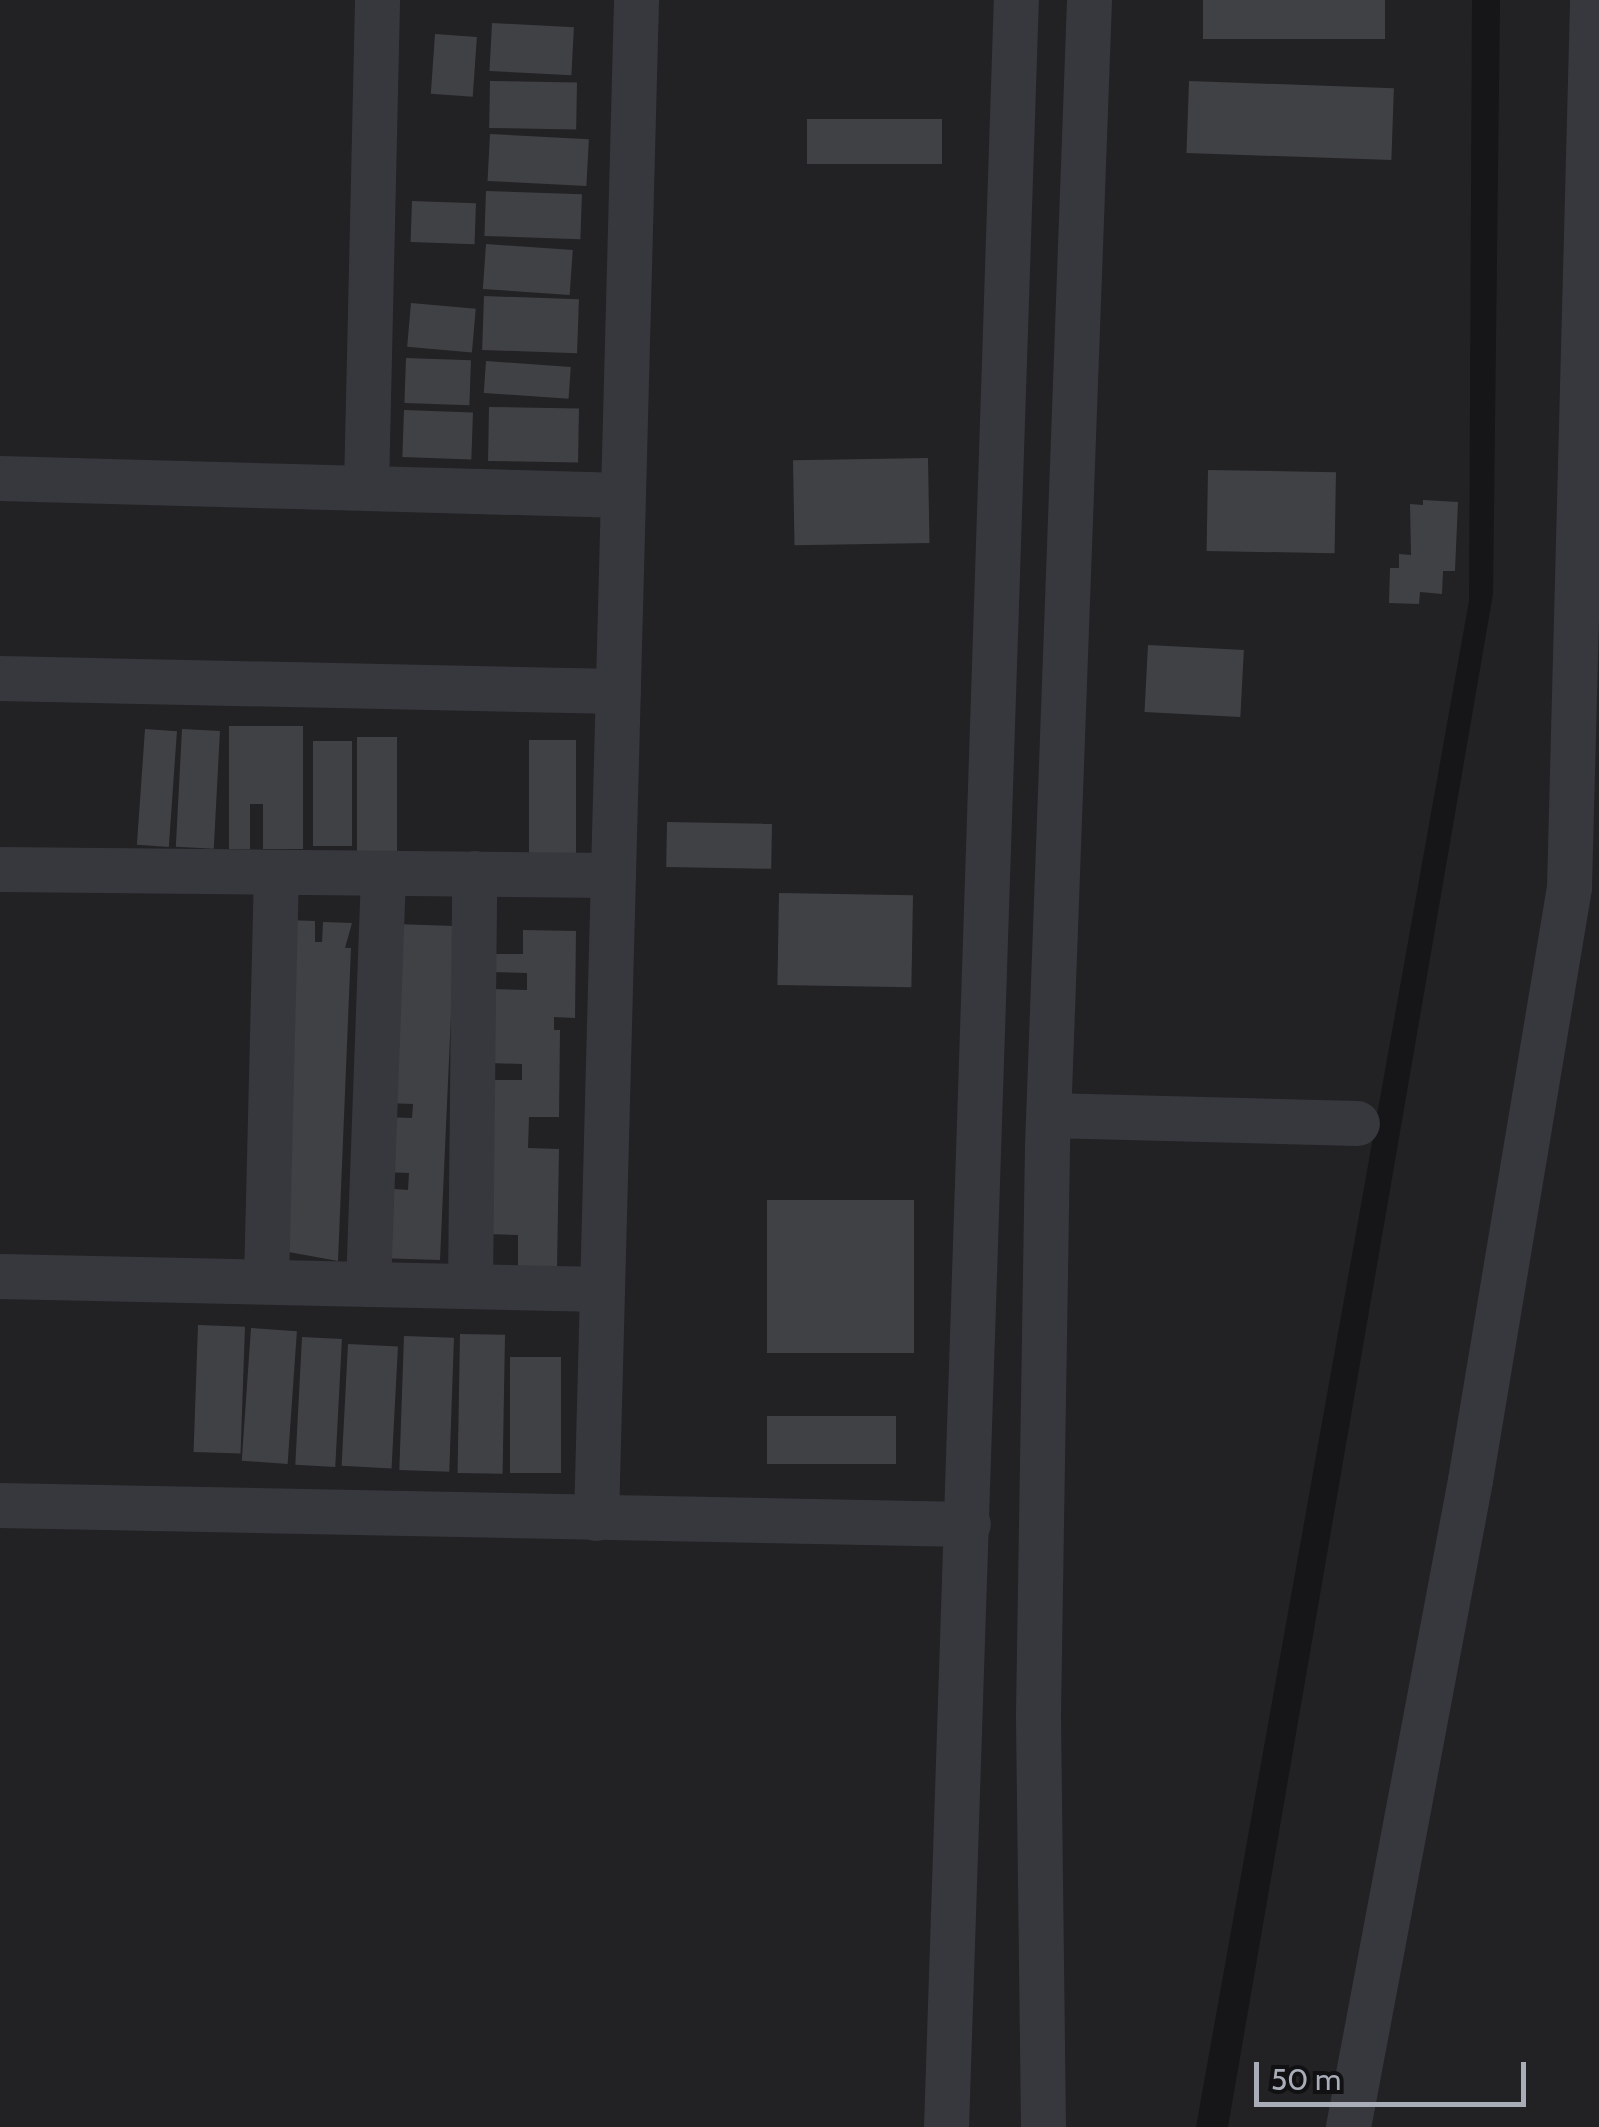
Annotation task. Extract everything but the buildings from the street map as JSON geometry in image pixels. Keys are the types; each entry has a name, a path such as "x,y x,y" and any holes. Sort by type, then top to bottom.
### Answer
{"street":[{"path":"366,488 377,0"},
{"path":"596,1518 636,0"},
{"path":"946,2127 1016,0"},
{"path":"1043,2127 1038,1713 1048,1115 1072,561 1089,0"},
{"path":"1348,2127 1470,1480 1569,888 1592,0"},
{"path":"0,478 623,494"},
{"path":"998,556 1072,561"},
{"path":"0,678 618,691"},
{"path":"0,869 613,875"},
{"path":"266,1281 276,872"},
{"path":"368,1284 383,873"},
{"path":"470,1286 474,874"},
{"path":"1048,1115 1357,1123"},
{"path":"0,1276 602,1288"},
{"path":"0,1505 968,1524"}],"shaded area":[{"path":"0,0 1472,0 1469,601 1196,2127 0,2127"},
{"path":"1500,0 1599,0 1599,2127 1228,2127 1493,594"}]}
